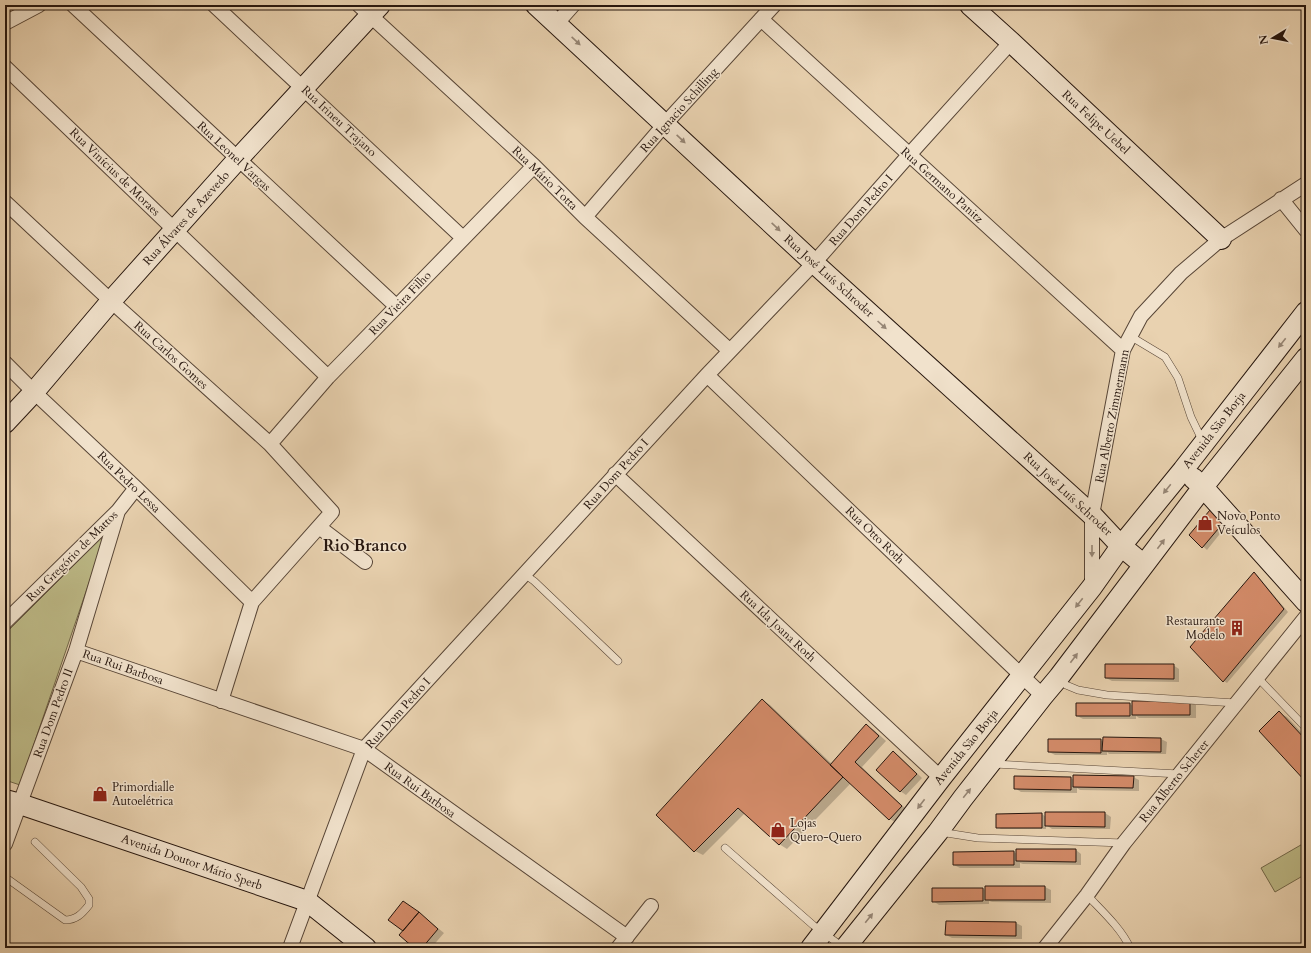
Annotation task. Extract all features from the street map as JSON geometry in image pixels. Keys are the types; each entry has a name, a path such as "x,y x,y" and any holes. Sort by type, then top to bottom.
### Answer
{"street":[{"path":"5,23 39,5"},
{"name":"Rua Leonel Vargas","path":"73,5 396,306"},
{"name":"Rua Irineu Trajano","path":"214,5 463,238"},
{"name":"Rua José Luís Schroder","path":"536,5 814,263 1092,515 1121,546"},
{"path":"557,23 574,5"},
{"name":"Rua Ignacio Schilling","path":"586,217 665,124 774,5"},
{"name":"Rua Felipe Uebel","path":"970,5 1220,239"},
{"name":"Rua Álvares de Azevedo","path":"5,423 34,392 111,301 303,88 370,9"},
{"name":"Rua Mário Totta","path":"370,9 586,217 730,351"},
{"name":"Rua Germano Panitz","path":"761,20 1123,350"},
{"name":"Rua Dom Pedro I","path":"290,948 364,749 707,375 814,263 1011,42"},
{"name":"Rua Vinícius de Moraes","path":"5,66 328,377"},
{"name":"Rua Vieira Filho","path":"270,444 328,377 534,166"},
{"name":"Rua Alberto Zimmermann","path":"1092,587 1092,515 1123,350 1140,316 1181,273 1220,239 1306,184"},
{"path":"1281,199 1306,230"},
{"name":"Rua Carlos Gomes","path":"5,202 111,301 270,444 332,512 319,527"},
{"name":"Avenida São Borja","path":"811,948 941,778 1092,587 1121,546 1204,444 1306,312"},
{"path":"844,948 938,832 963,798 1059,677 1203,487 1306,358"},
{"name":"Rua Pedro Lessa","path":"5,363 136,488 252,602"},
{"name":"Rua Otto Roth","path":"707,375 1043,696"},
{"path":"1183,470 1203,487 1306,602"},
{"name":"Rua Ida Joana Roth","path":"616,474 941,778"},
{"name":"Rua Gregório de Mattos","path":"5,622 118,511 136,488"},
{"name":"Rua Dom Pedro II","path":"5,844 13,802 76,651 118,511"},
{"path":"221,701 252,602 319,527 365,562"},
{"path":"1121,546 1144,565"},
{"name":"Rua Alberto Scherer","path":"1045,948 1087,895 1124,843 1306,617"},
{"name":"Rua Rui Barbosa","path":"76,651 364,749 623,943"},
{"name":"Avenida Doutor Mário Sperb","path":"13,802 307,901 366,948"},
{"path":"623,943 651,906"}],"lane":[{"path":"1130,336 1164,357 1178,378 1191,417 1204,444"},
{"path":"524,574 534,581 618,661"},
{"path":"1059,677 1066,685 1078,690 1107,695 1236,703"},
{"path":"1258,678 1306,728"},
{"path":"990,764 1179,774"},
{"path":"938,832 978,838 1124,843"},
{"path":"5,877 64,920 71,920 81,915 89,905 89,899 81,887 35,842"},
{"path":"726,848 813,925 844,948"},
{"path":"1087,895 1127,941 1130,948"}],"shaded area":[{"path":"106,533 20,785 5,780 5,634"},
{"path":"1306,842 1306,874 1275,892 1261,868"}],"building":[{"path":"1210,510 1224,522 1202,548 1189,535"},
{"name":"Restaurante Modelo","path":"1254,572 1284,609 1223,682 1190,647"},
{"path":"1105,664 1174,664 1174,679 1105,678"},
{"path":"762,699 843,777 779,845 738,808 694,852 656,815"},
{"path":"1132,701 1190,701 1190,715 1132,715"},
{"path":"1076,703 1130,703 1130,716 1076,716"},
{"path":"1279,711 1306,740 1306,782 1259,731"},
{"path":"866,724 879,736 855,762 902,806 889,820 830,765"},
{"path":"1103,737 1161,738 1161,752 1102,751"},
{"path":"1048,739 1101,739 1101,753 1048,752"},
{"path":"893,751 917,774 900,792 876,770"},
{"path":"1073,775 1134,776 1133,788 1073,787"},
{"path":"1014,776 1071,777 1071,790 1014,789"},
{"path":"1045,812 1105,812 1105,827 1045,826"},
{"path":"1042,813 1042,828 996,828 996,814"},
{"path":"1016,849 1076,849 1076,862 1016,861"},
{"path":"1014,851 1014,865 953,865 953,852"},
{"path":"985,886 1045,886 1045,900 985,900"},
{"path":"932,888 983,888 983,901 932,902"},
{"path":"403,901 419,912 403,931 388,920"},
{"path":"419,912 438,929 422,948 414,948 399,935"},
{"path":"946,921 1016,922 1016,936 945,935"}],"place":[{"name":"Novo Ponto Veículos","path":"1205,523"},
{"name":"Restaurante Modelo","path":"1237,628"},
{"name":"Primordialle Autoelétrica","path":"100,794"},
{"name":"Lojas Quero-Quero","path":"778,830"}],"district":[{"name":"Rio Branco","path":"365,545"}]}
